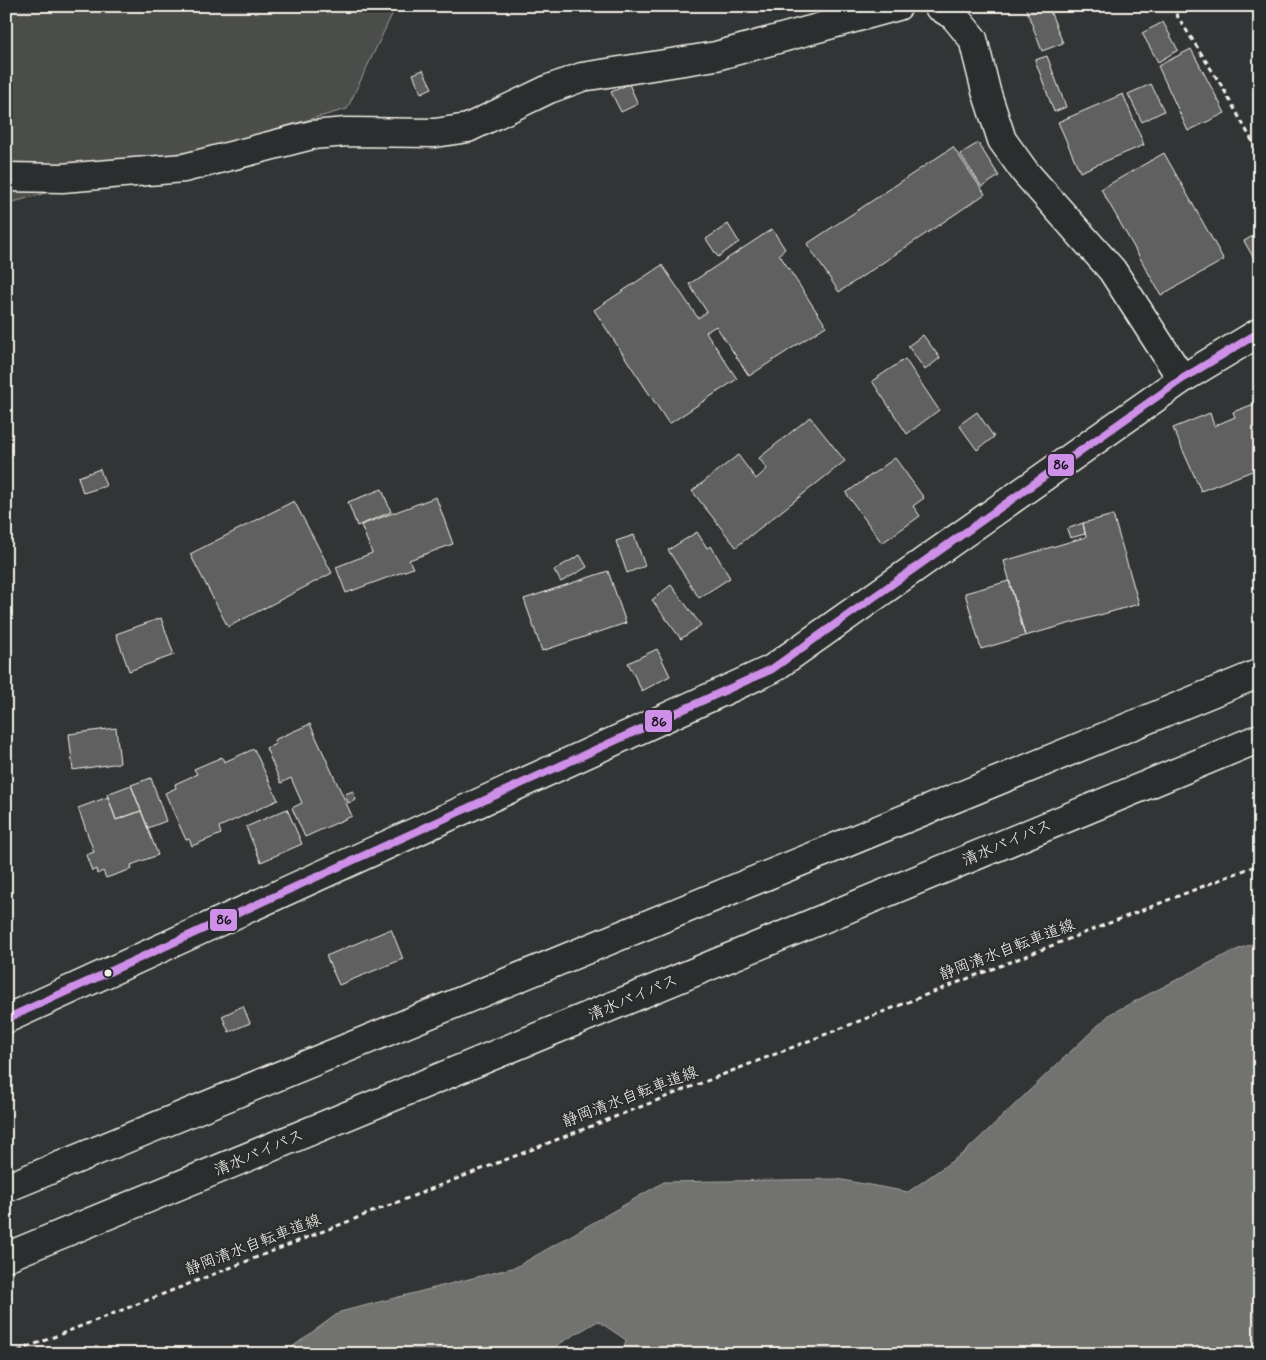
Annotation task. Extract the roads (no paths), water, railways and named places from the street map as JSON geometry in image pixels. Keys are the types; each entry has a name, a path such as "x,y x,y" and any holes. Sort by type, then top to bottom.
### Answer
{"main road":[{"path":"6,177 62,178 184,168 312,135 347,132 436,133 468,128 549,89 582,77 716,56 898,6"},
{"path":"938,6 954,16 973,39 986,91 1002,140 1025,172 1112,270 1182,379"},
{"path":"6,1019 772,669 1182,379 1260,332"},
{"path":"6,1188 1260,673"},
{"name":"清水バイパス","path":"6,1257 1260,738"}]}
